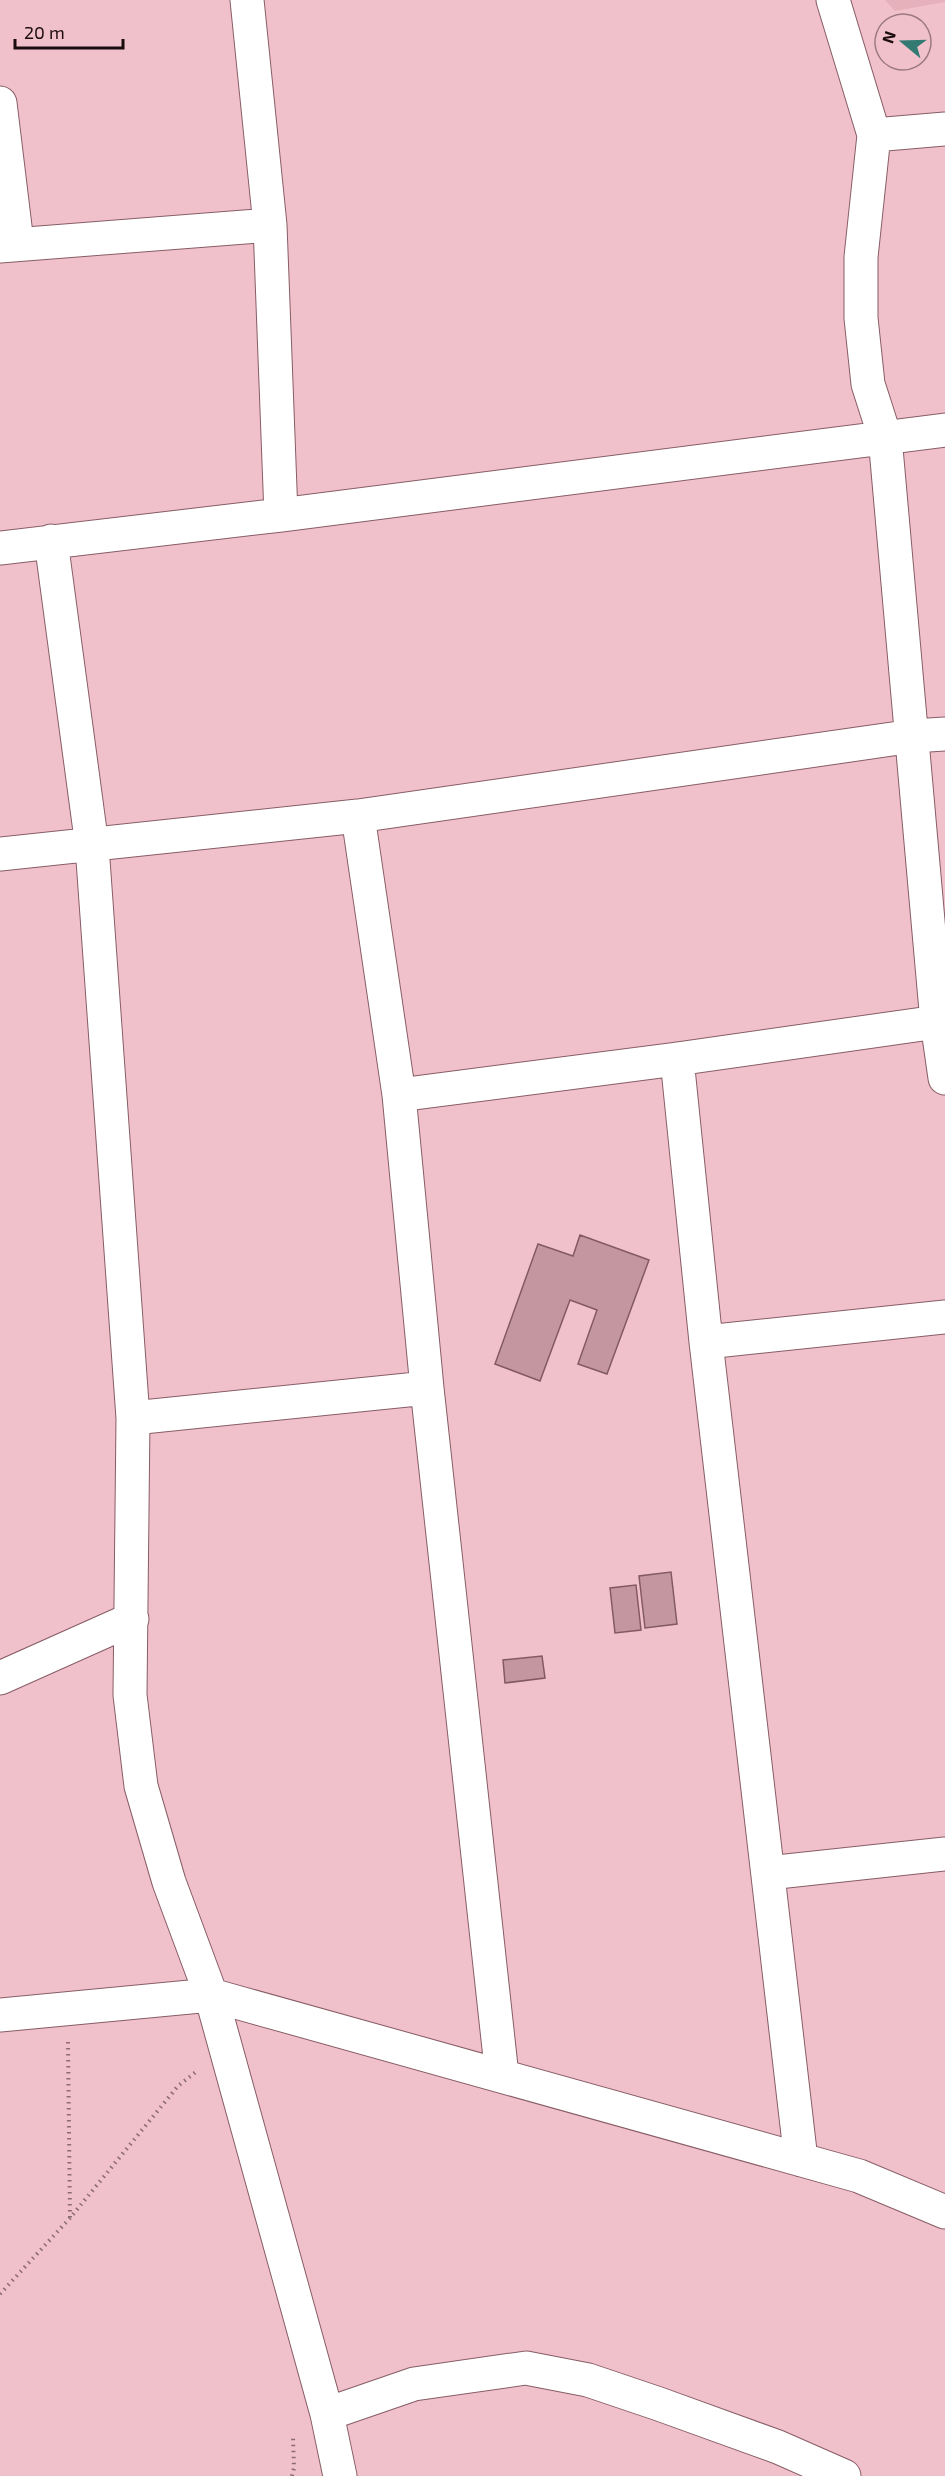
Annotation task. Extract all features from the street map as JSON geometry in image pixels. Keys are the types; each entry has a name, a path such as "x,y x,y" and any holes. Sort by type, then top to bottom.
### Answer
{"street":[{"path":"247,0 270,225 281,515"},
{"path":"833,0 874,135 861,256 861,318 868,384 885,437 945,1078"},
{"path":"0,103 9,245 270,225"},
{"path":"874,135 945,129"},
{"path":"0,548 281,515 945,430"},
{"path":"51,541 92,846 133,1418 130,1695 141,1786 169,1882 211,1995 327,2414 340,2476"},
{"path":"0,854 358,816 913,736 945,734"},
{"path":"358,816 399,1095 427,1388 502,2076"},
{"path":"399,1095 938,1022"},
{"path":"677,1059 706,1341 801,2160"},
{"path":"706,1341 945,1317"},
{"path":"133,1418 427,1388"},
{"path":"0,1678 132,1619"},
{"path":"768,1874 945,1854"},
{"path":"0,2015 211,1995 859,2176 945,2212"},
{"path":"327,2414 414,2384 526,2368 588,2380 639,2397 778,2447 844,2476"}],"path":[{"path":"68,2008 70,2218"},
{"path":"0,2294 70,2218 178,2086 202,2067"}],"shaded area":[{"path":"885,0 945,0 945,2 895,11"}],"building":[{"path":"580,1235 649,1260 607,1374 578,1364 597,1310 570,1300 540,1381 495,1364 538,1244 573,1256"},
{"path":"671,1572 677,1624 645,1628 639,1576"},
{"path":"636,1585 641,1630 615,1633 610,1588"},
{"path":"542,1656 545,1678 505,1683 503,1660"}]}
